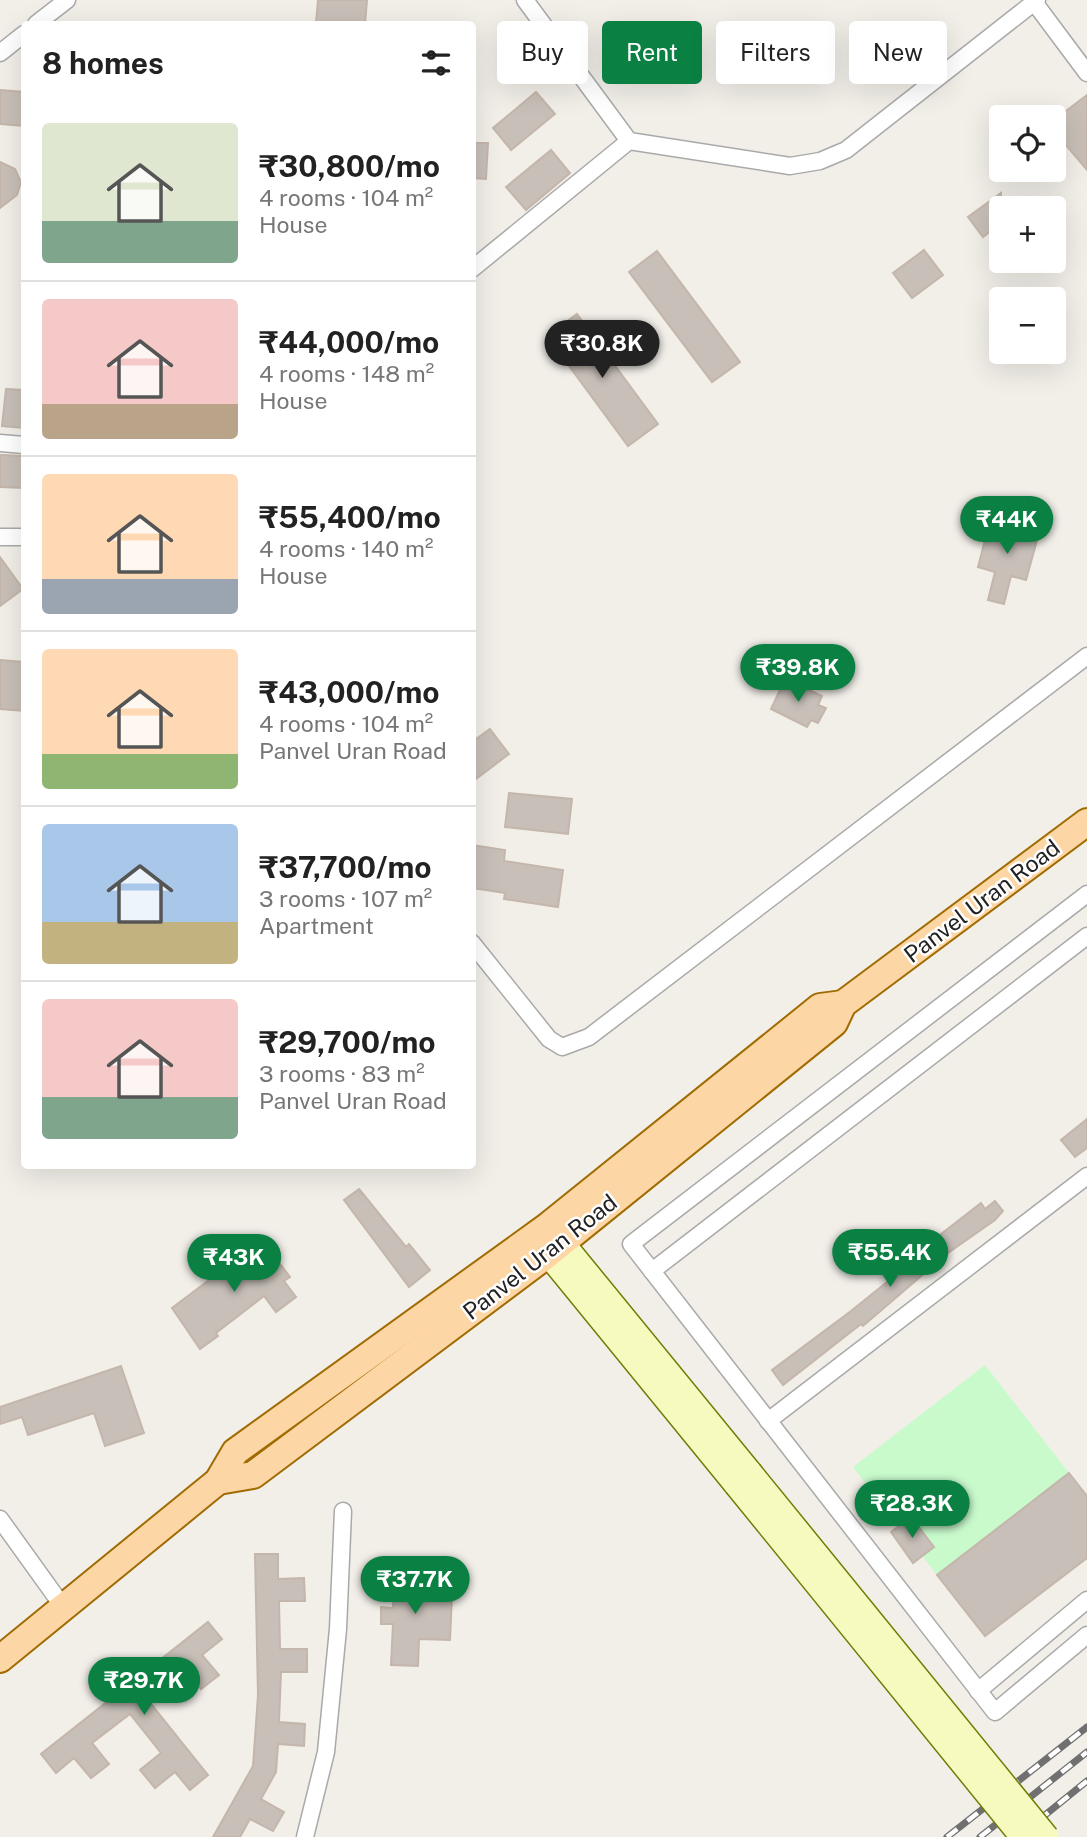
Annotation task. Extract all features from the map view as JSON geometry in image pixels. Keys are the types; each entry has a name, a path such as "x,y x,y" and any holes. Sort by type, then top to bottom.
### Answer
{"main road":[{"name":"Panvel Uran Road","path":"0,1659 218,1481 235,1452 548,1239 820,1007 843,1004 1087,822"},
{"path":"548,1239 743,1478 1047,1837"},
{"path":"743,1478 1022,1837"}],"street":[{"path":"40,21 67,0"},
{"path":"524,0 629,141 790,166 820,161 846,150 1035,1 1087,73"},
{"path":"0,53 21,36"},
{"path":"476,266 629,141"},
{"path":"0,443 21,445"},
{"path":"0,537 21,537"},
{"path":"476,948 549,1039 562,1047 589,1037 1087,656"},
{"path":"1087,894 631,1244 995,1712 1087,1635"},
{"path":"652,1271 1087,936"},
{"path":"768,1421 1087,1176"},
{"path":"305,1837 326,1752 338,1629 343,1511"},
{"path":"0,1519 64,1608"},
{"path":"978,1691 1087,1600"}],"green space":[{"path":"985,1365 1069,1473 937,1575 853,1467"}],"building":[{"path":"318,0 367,0 365,21 316,21"},
{"path":"0,90 21,92 21,126 0,124"},
{"path":"536,92 555,114 511,150 493,128"},
{"path":"1087,95 1087,170 1066,145 1066,111"},
{"path":"476,143 488,143 486,179 476,178"},
{"path":"551,150 570,173 526,210 506,187"},
{"path":"0,162 15,169 21,182 17,195 0,208"},
{"path":"989,202 989,232 983,237 968,217"},
{"path":"924,250 943,275 912,298 893,273"},
{"path":"657,251 740,362 712,382 629,272"},
{"path":"577,314 658,424 628,446 547,336"},
{"path":"6,389 21,390 21,428 2,426"},
{"path":"0,455 21,456 21,488 0,487"},
{"path":"990,521 1039,533 1026,580 1011,576 1004,604 988,600 995,572 978,567"},
{"path":"0,557 21,586 21,590 0,606"},
{"path":"0,660 21,662 21,711 0,709"},
{"path":"785,679 822,696 818,705 826,708 818,723 811,720 807,727 771,709"},
{"path":"490,729 509,754 476,779 476,739"},
{"path":"509,793 572,799 568,834 505,827"},
{"path":"476,846 505,850 504,861 563,870 558,907 504,899 505,893 476,889"},
{"path":"1087,1119 1087,1148 1075,1157 1061,1140"},
{"path":"359,1189 406,1247 409,1244 430,1270 409,1287 344,1200"},
{"path":"995,1201 1003,1211 995,1220 948,1253 863,1326 861,1324 783,1385 772,1370 851,1311 892,1278 889,1275 981,1203 985,1209"},
{"path":"262,1240 290,1277 284,1281 296,1297 276,1312 264,1296 216,1333 218,1336 200,1349 172,1308"},
{"path":"121,1366 144,1433 105,1446 94,1413 28,1435 22,1417 0,1424 0,1407"},
{"path":"1069,1473 1087,1496 1087,1558 985,1636 937,1575"},
{"path":"911,1517 934,1547 913,1563 891,1532"},
{"path":"255,1554 278,1554 278,1579 304,1578 305,1601 279,1601 280,1649 307,1649 307,1672 281,1672 279,1722 305,1724 304,1746 278,1744 276,1772 261,1799 284,1812 273,1831 250,1819 240,1837 213,1837 253,1766 258,1695"},
{"path":"395,1564 422,1565 421,1595 452,1596 450,1640 419,1639 418,1666 391,1665 393,1624 381,1624 381,1607 393,1608"},
{"path":"208,1622 222,1639 202,1655 219,1675 201,1689 185,1669 147,1699 208,1775 190,1790 175,1772 155,1788 140,1770 161,1753 130,1714 92,1743 109,1764 91,1778 74,1758 56,1773 41,1754"}],"railway":[{"path":"947,1837 1087,1727"},
{"path":"980,1837 1087,1752"},
{"path":"1018,1837 1087,1781"}]}
